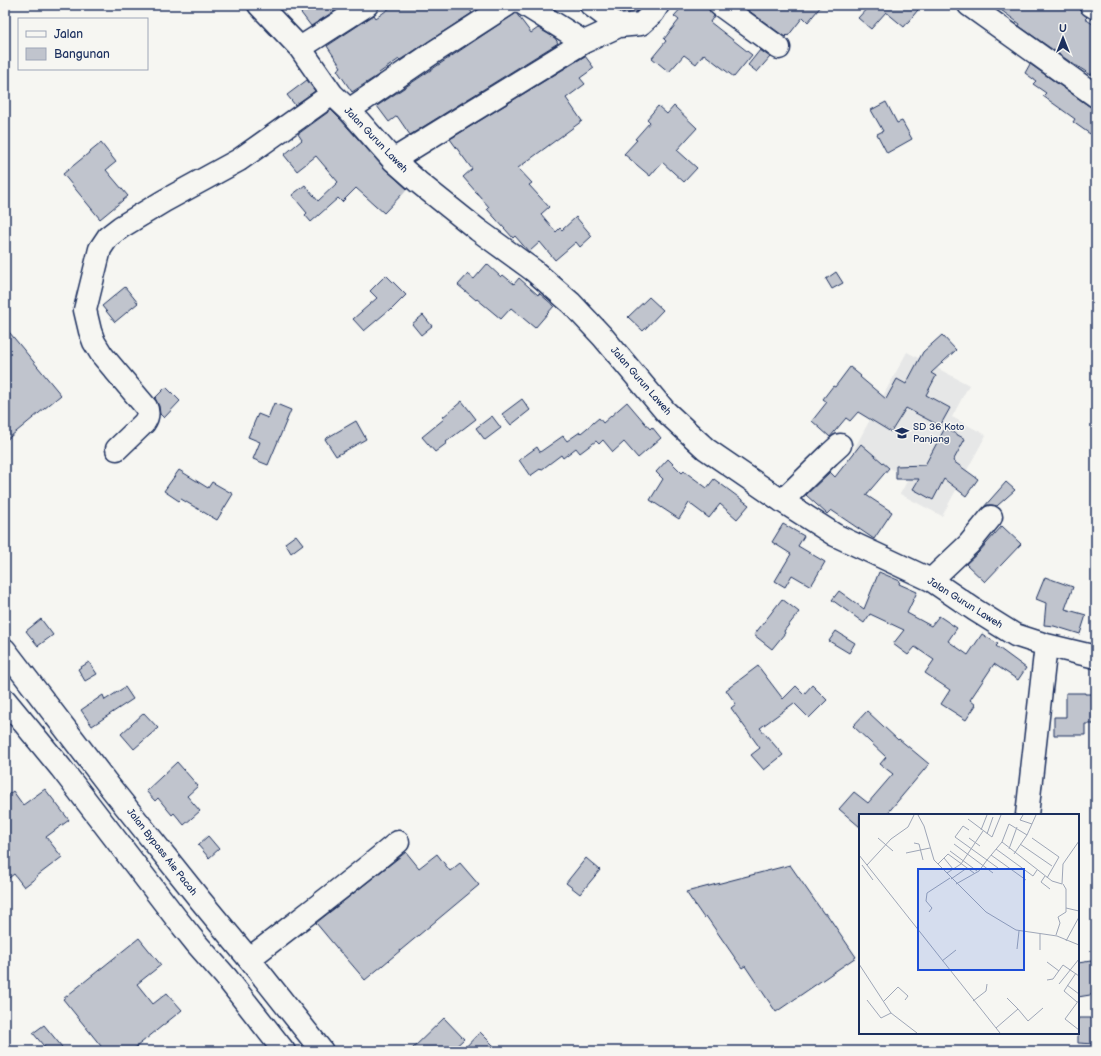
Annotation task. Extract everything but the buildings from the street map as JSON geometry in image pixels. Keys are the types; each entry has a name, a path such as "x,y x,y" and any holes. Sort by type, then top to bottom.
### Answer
{"main road":[{"name":"Jalan Gurun Laweh","path":"259,5 300,48 332,94 349,110 393,160 478,230 533,270 571,303 603,337 665,411 706,449 835,535 931,580 1015,635 1046,645 1096,657"},
{"path":"300,48 368,5"},
{"path":"349,110 434,52 507,5"},
{"path":"525,5 584,42"},
{"path":"591,5 619,26"},
{"path":"393,160 584,42 619,26 641,24 653,13 658,5"},
{"path":"720,5 779,48"},
{"path":"969,5 1096,96"},
{"path":"1091,5 1096,8"},
{"path":"117,449 144,423 148,418 148,412 146,407 102,355 94,342 90,331 85,310 100,248 108,237 121,227 164,201 239,160 332,94"},
{"path":"782,501 840,445"},
{"path":"931,580 969,544 991,517"},
{"path":"1026,814 1046,645"},
{"name":"Jalan Bypass Aie Pacah","path":"5,650 115,793 322,1051"},
{"path":"5,700 60,768 176,918 226,977 284,1051"},
{"path":"249,959 362,872 398,842"}],"shaded area":[{"name":"SD 36 Koto Panjang","path":"907,352 969,385 952,417 986,435 942,516 900,494 909,478 854,449","holes":["916,365 936,376 926,395 950,408 940,426 887,398 897,379 906,384","902,414 891,432 872,420","945,428 965,439 933,500 913,489"]}],"place":[{"name":"SD 36 Koto Panjang","path":"902,433"}]}
